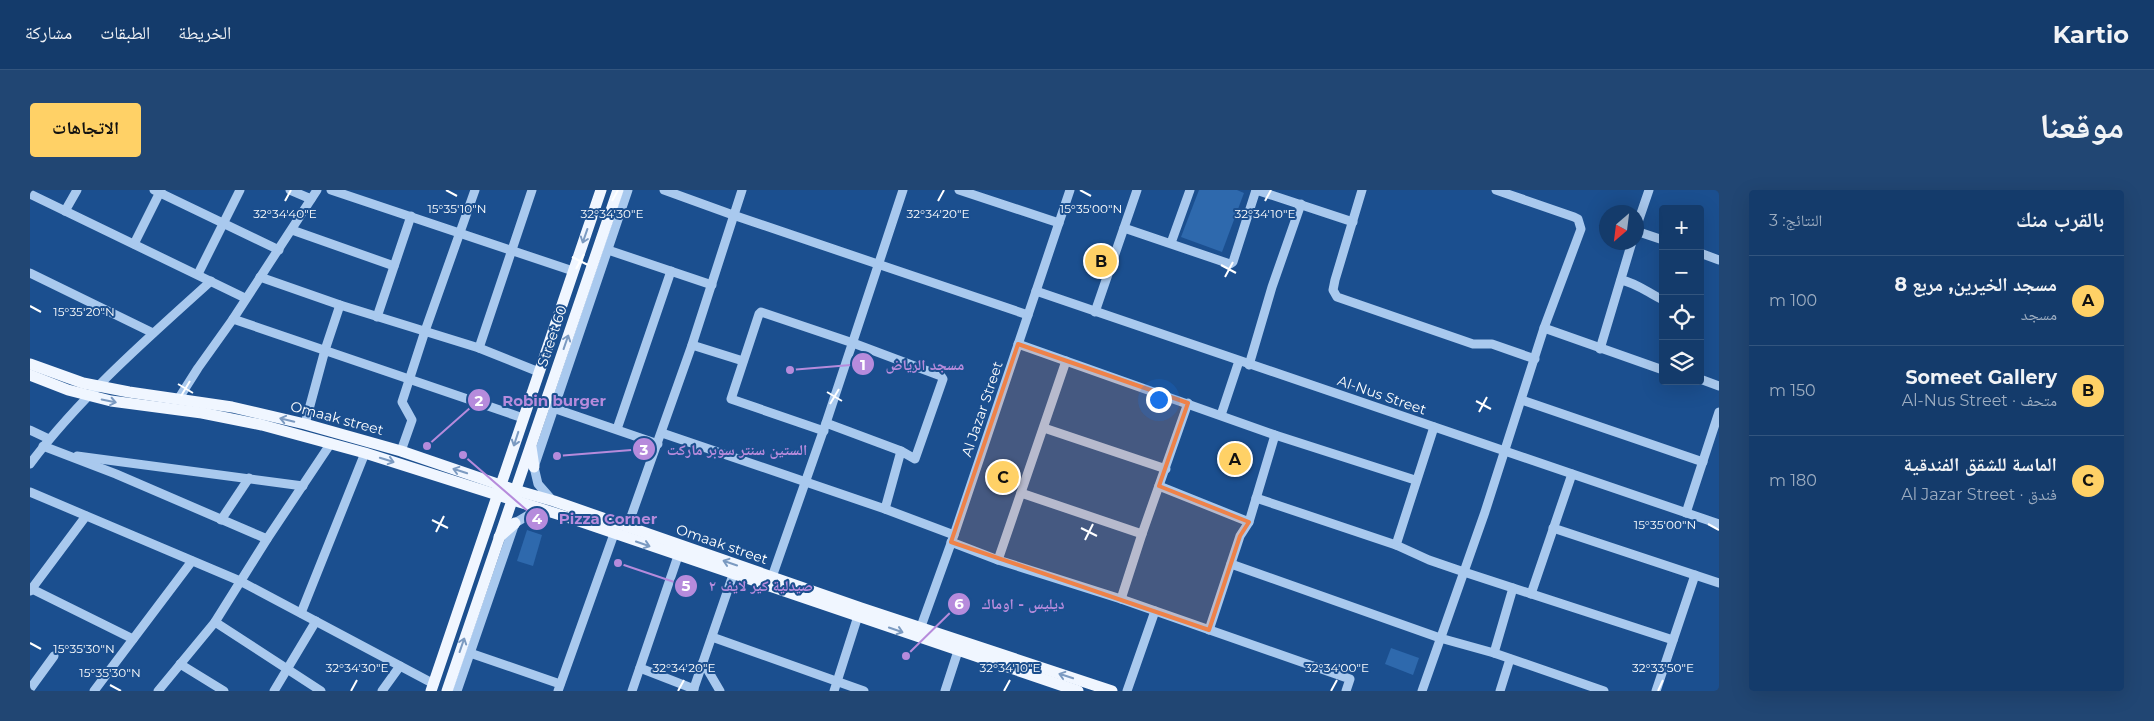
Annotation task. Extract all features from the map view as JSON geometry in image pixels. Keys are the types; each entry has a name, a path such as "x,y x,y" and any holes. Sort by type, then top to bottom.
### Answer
{"main road":[{"name":"Street 60","path":"432,687 601,190"},
{"name":"Street 60","path":"447,691 530,444 599,262 618,190"},
{"name":"Omaak street","path":"30,364 65,378 99,387 232,407 305,424 401,452 478,477 499,490 545,510 733,575 858,616 919,632 1112,691"},
{"name":"Omaak street","path":"30,374 68,390 90,396 139,406 231,418 331,443 474,489 499,490"},
{"path":"530,444 534,467"},
{"path":"474,489 478,477"},
{"name":"Omaak street","path":"513,495 554,501 772,577 919,632 958,651 1054,687 1078,691"},
{"path":"498,538 515,523"},
{"path":"467,587 481,590"}],"street":[{"path":"65,212 77,190"},
{"path":"198,274 240,190"},
{"path":"290,190 311,199"},
{"path":"178,398 233,320 245,298 279,250 317,190"},
{"path":"331,190 573,271"},
{"path":"401,452 412,420 402,402 475,190"},
{"path":"479,348 532,190"},
{"path":"554,501 538,484 534,467 599,262 608,250 628,190"},
{"path":"664,190 1028,315"},
{"path":"628,528 692,345 742,190"},
{"path":"772,577 825,427 903,190"},
{"name":"Al Jazar Street","path":"919,632 953,539 1070,190"},
{"path":"1095,312 1137,190"},
{"path":"1171,243 1190,190"},
{"path":"1124,228 1230,264 1233,262 1256,190 1353,222"},
{"path":"1362,190 1335,280 1333,290 1337,297 1473,344 1492,344 1535,359"},
{"path":"1422,691 1522,400 1544,328 1581,228 1580,223 1574,217 1496,190"},
{"path":"1644,205 1649,190"},
{"path":"134,244 158,191 279,250"},
{"path":"964,191 1059,223"},
{"path":"30,194 245,298"},
{"path":"1249,364 1272,287 1301,204"},
{"path":"377,317 411,216"},
{"path":"292,230 394,266"},
{"path":"1644,233 1659,239"},
{"path":"608,250 712,285"},
{"path":"1600,348 1630,250"},
{"path":"1704,254 1719,260"},
{"path":"617,429 671,272"},
{"path":"30,273 153,333"},
{"path":"260,277 377,317 479,348 539,372"},
{"path":"1621,280 1636,283 1646,293 1659,298"},
{"path":"30,464 46,443 90,396 153,333 211,281"},
{"name":"Al-Nus Street","path":"1036,292 1719,524"},
{"path":"305,424 324,350 340,305"},
{"path":"761,312 853,343 941,376 943,379 915,459 901,451 733,400 730,396 743,361 761,312"},
{"path":"233,320 522,418"},
{"path":"1544,328 1659,369"},
{"path":"1018,344 1274,435 1416,480"},
{"path":"692,345 743,361"},
{"path":"998,560 1066,361"},
{"path":"1221,415 1239,361"},
{"path":"1704,380 1719,386"},
{"path":"1522,400 1703,462"},
{"path":"1121,599 1188,403"},
{"path":"553,408 658,444"},
{"path":"1686,513 1719,412"},
{"path":"1396,545 1434,427"},
{"path":"1044,428 1166,470"},
{"path":"30,430 58,454 303,486"},
{"path":"662,433 885,509 998,560 1121,599 1350,679 1346,691"},
{"path":"1209,630 1240,536 1249,522 1274,435"},
{"path":"158,691 215,622 267,539 331,443"},
{"path":"885,509 901,451"},
{"path":"301,613 365,453"},
{"path":"65,454 267,539"},
{"path":"1531,594 1572,474"},
{"path":"221,520 249,478"},
{"path":"1159,486 1249,522"},
{"path":"30,492 240,581 400,666 432,687"},
{"path":"1020,493 1142,534"},
{"path":"1256,498 1396,545 1429,560 1464,572 1673,640"},
{"path":"458,691 515,523 532,513 545,510"},
{"path":"86,516 31,590 132,639"},
{"path":"1554,528 1719,583"},
{"path":"470,653 559,688 614,534"},
{"path":"632,691 678,556"},
{"path":"94,691 192,561"},
{"path":"1231,564 1440,638 1510,659 1604,691"},
{"path":"640,668 694,690 733,575"},
{"path":"1656,691 1695,575"},
{"path":"1494,654 1513,588"},
{"path":"1127,691 1155,611"},
{"path":"836,687 858,616"},
{"path":"274,691 316,621"},
{"path":"215,622 321,691"},
{"path":"712,637 836,687 864,691"},
{"path":"945,691 958,651"},
{"path":"30,689 54,656"},
{"path":"1500,691 1510,659"},
{"path":"703,662 720,691"},
{"path":"180,664 224,691"},
{"path":"382,691 400,666"}],"highlighted area":[{"path":"1018,344 1188,403 1159,486 1249,522 1240,536 1209,630 951,542"}],"shaded area":[{"path":"1199,190 1237,190 1244,193 1222,252 1181,237"},
{"path":"527,530 542,535 533,566 517,561"},
{"path":"1391,648 1419,658 1413,675 1385,664"}],"place":[{"name":"Someet Gallery","path":"1101,261"},
{"name":"مسجد الرياض","path":"790,370"},
{"name":"Robin burger","path":"427,446"},
{"name":"Pizza Corner","path":"463,455"},
{"name":"الستين سنتر سوبر ماركت","path":"557,456"},
{"name":"مسجد الخيرين, مربع 8","path":"1235,459"},
{"name":"الماسة للشقق الفندقية","path":"1003,477"},
{"name":"صيدلية كير لايف ٢","path":"618,563"},
{"name":"ديليس - اوماك","path":"906,656"}]}
